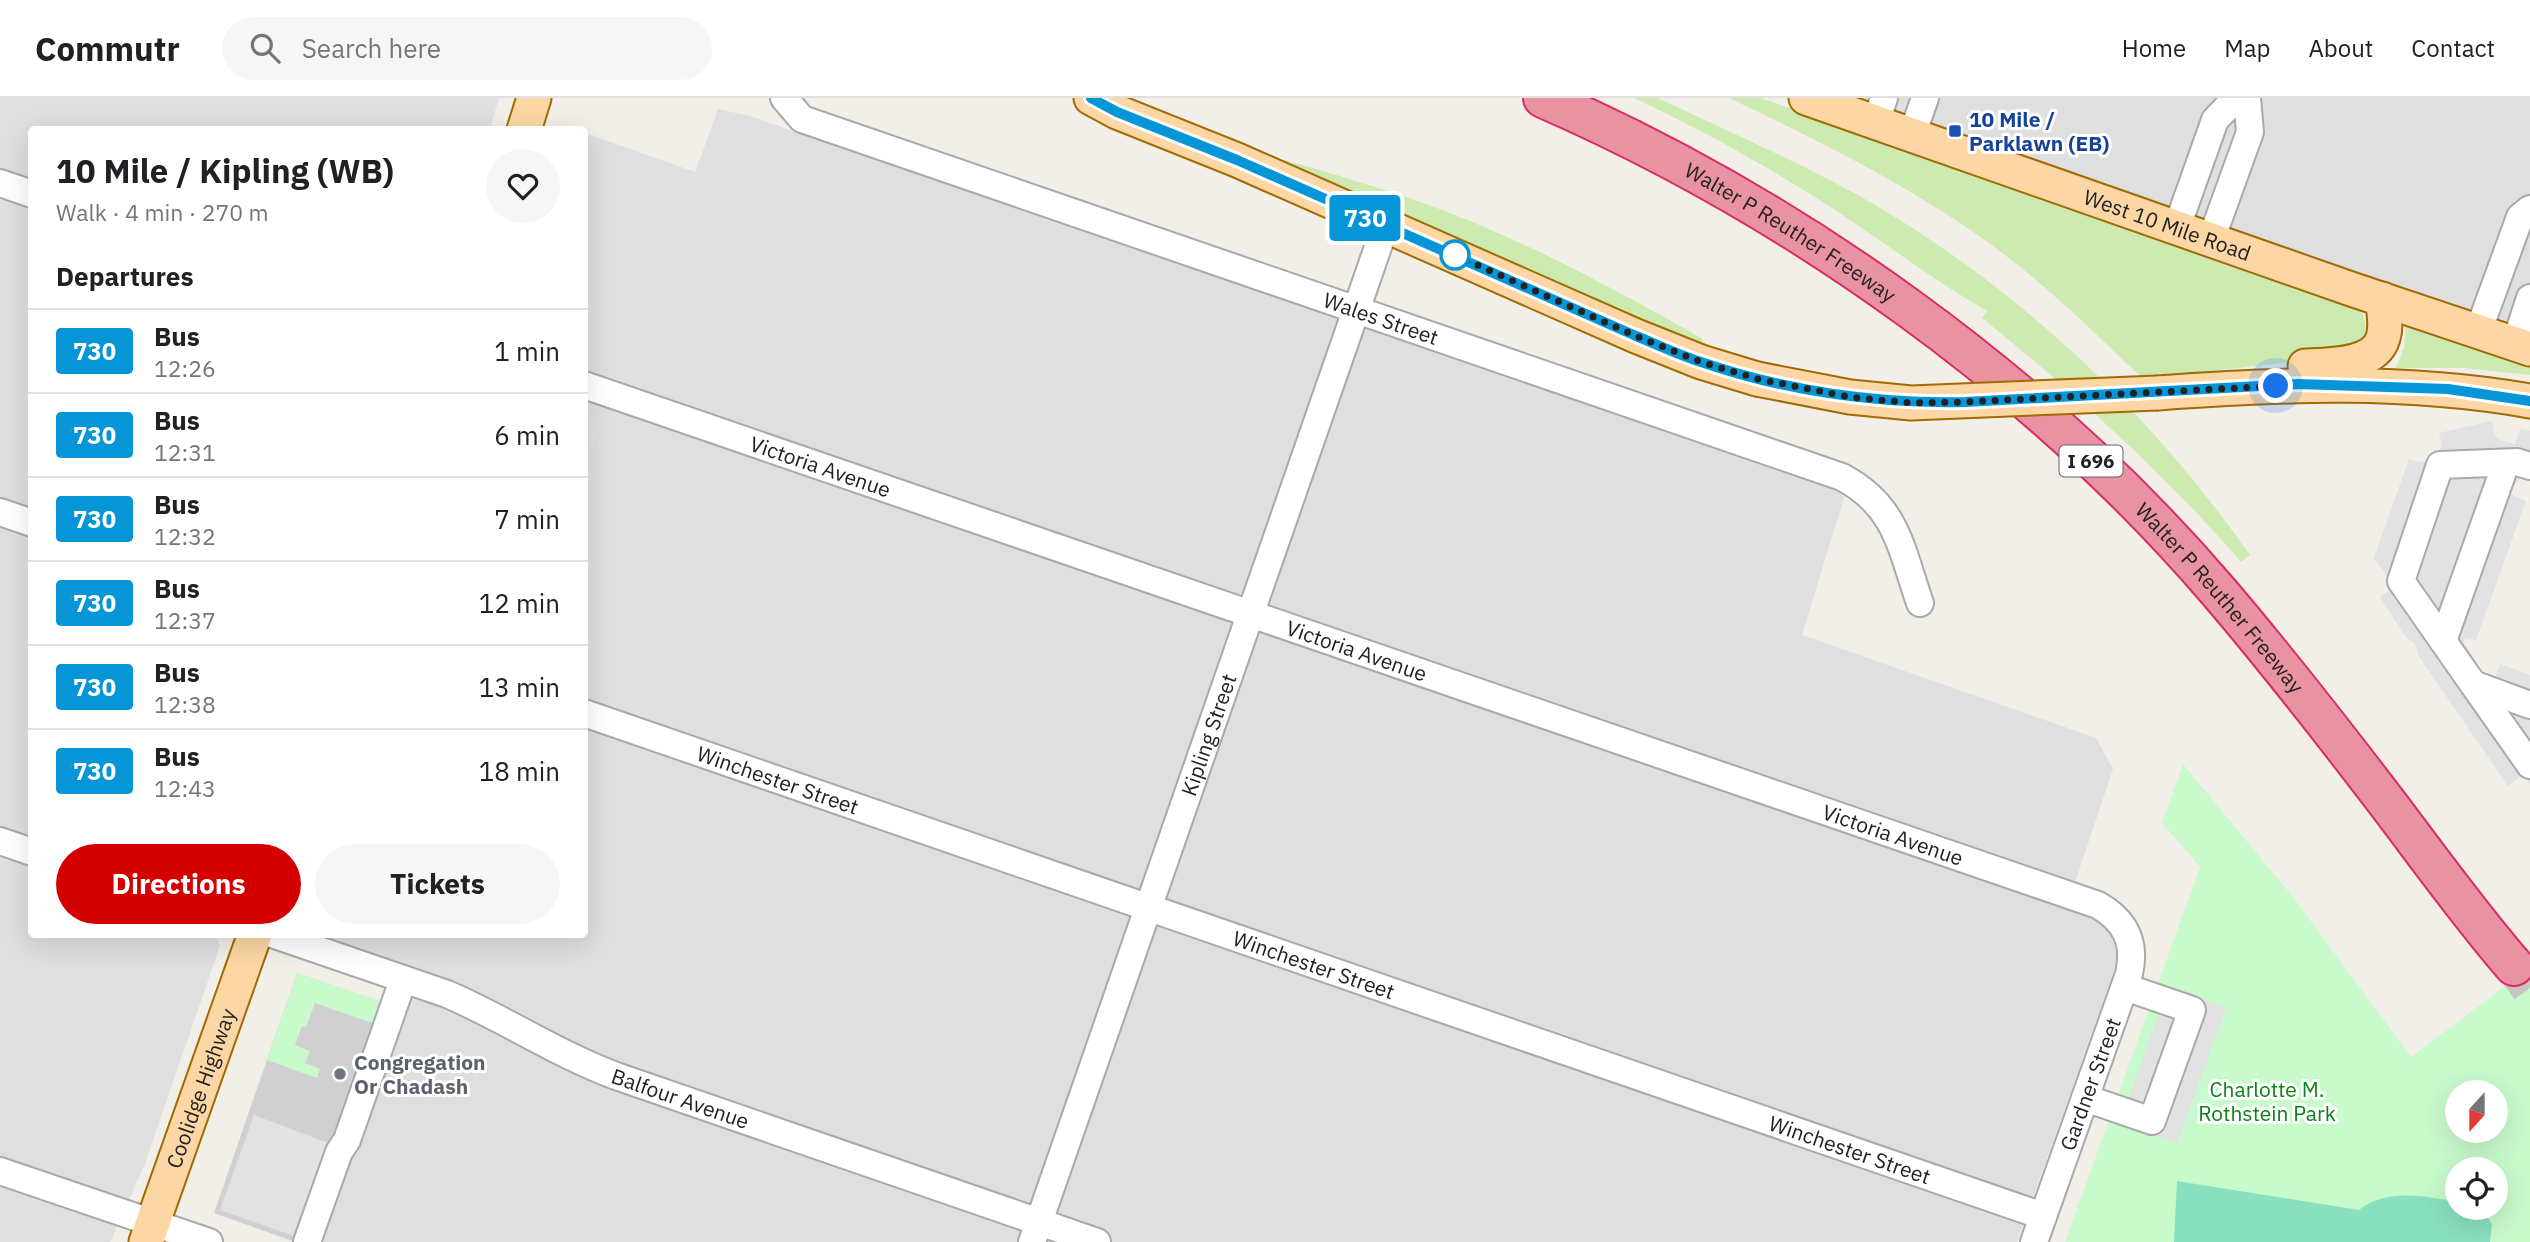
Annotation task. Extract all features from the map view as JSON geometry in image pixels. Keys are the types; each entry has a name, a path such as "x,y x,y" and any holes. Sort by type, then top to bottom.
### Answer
{"highway":[{"name":"Walter P Reuther Freeway","path":"1544,98 1708,179 1828,252 1945,335 2062,433 2170,538 2233,608 2307,698 2473,919 2514,966"}],"main road":[{"path":"525,126 534,98"},
{"path":"1091,98 1117,112 1237,160 1636,336 1701,362 1758,379 1850,397 1911,403 2158,393 2298,384 2448,389 2530,401"},
{"name":"West 10 Mile Road","path":"1806,98 1880,110 1912,135 2522,347"},
{"path":"2158,393 2295,367 2342,363 2366,356 2374,352 2383,340 2385,323 2382,299"},
{"name":"Coolidge Highway","path":"149,1233 254,938"}],"street":[{"name":"Wales Street","path":"784,98 803,120 1808,465 1858,485 1881,506 1894,527 1920,603"},
{"path":"1912,135 1925,98"},
{"path":"2177,227 2214,120 2236,98"},
{"path":"2211,240 2250,132 2247,98"},
{"path":"0,183 28,193"},
{"path":"2478,332 2520,217 2530,209"},
{"name":"Kipling Street","path":"1035,1232 1385,227"},
{"path":"2522,347 2530,298"},
{"name":"Victoria Avenue","path":"588,386 2098,905 2124,925"},
{"path":"2443,641 2518,464 2440,465 2401,582 2530,765"},
{"path":"0,512 28,522"},
{"path":"2473,684 2530,705"},
{"name":"Winchester Street","path":"588,714 2043,1216"},
{"path":"0,841 28,851"},
{"name":"Gardner Street","path":"2034,1242 2125,987 2133,952 2124,925"},
{"name":"Balfour Avenue","path":"283,938 475,1006 554,1050 616,1076 1035,1232 1097,1242"},
{"path":"307,1242 339,1152 347,1140 403,980"},
{"path":"2085,1098 2152,1121 2188,1023 2192,1010 2125,987"},
{"path":"0,1171 149,1233 209,1242"}],"shaded area":[{"path":"0,98 499,98 491,126 28,126 28,938 217,938 220,946 144,1166 110,1242 0,1242"},
{"path":"1842,98 2530,98 2530,338"},
{"path":"718,109 750,116 1845,494 1802,635 2096,738 2113,769 2066,909 2095,920 2111,932 2115,940 2117,962 2017,1242 316,1242 412,970 321,938 588,938 588,134 695,172"},
{"path":"588,414 602,419 588,458"},
{"path":"2492,421 2498,439 2515,444 2521,428 2530,431 2530,477 2520,478 2508,493 2526,501 2476,640 2466,638 2463,641 2486,679 2494,680 2500,664 2530,675 2530,784 2523,775 2508,786 2420,658 2414,642 2407,639 2380,597 2395,587 2374,558 2409,459 2429,461 2437,455 2442,445 2439,433"},
{"path":"297,973 400,1008 295,1242 214,1213"},
{"path":"2168,987 2226,1008 2177,1144 2120,1123"},
{"path":"254,1115 336,1146 303,1239 220,1210"}],"green space":[{"path":"1634,98 1658,98 1824,177 1931,240 1984,278 2034,318 2127,406 2171,453 2250,555 2241,562 2181,496 2117,434 1982,318 1987,311 1780,175"},
{"path":"1729,98 1761,98 2359,308 2365,324 2364,337 2362,341 2321,359 2146,378 2140,376 2032,276 1962,224 1864,166"},
{"path":"1262,154 1383,189 1487,228 1581,272 1642,305 1703,339 1700,346 1658,330"},
{"path":"2406,324 2530,366 2530,375 2464,368 2396,368 2404,348"},
{"name":"Charlotte M. Rothstein Park","path":"2183,764 2293,897 2411,1057 2530,967 2530,1242 2065,1242 2200,867 2162,823"},
{"path":"297,973 389,1004 381,1026 315,1003 306,1027 302,1026 295,1045 310,1051 305,1063 320,1069 317,1078 267,1060"},
{"path":"2177,1181 2359,1210 2370,1203 2393,1196 2419,1196 2445,1200 2445,1220 2489,1220 2492,1224 2490,1242 2174,1242"}],"tunnel":[{"path":"2514,966 2530,988"}],"bus line":[{"name":"730","path":"1091,98 1117,112 1237,160 1636,336 1701,362 1758,379 1850,397 1911,403 2158,393 2298,384 2448,389 2530,401"}],"place":[{"name":"10 Mile / Parklawn (EB)","path":"1955,131"},
{"name":"Congregation Or Chadash","path":"340,1074"}],"route":[{"path":"1455,255 1701,362 1758,379 1850,397 1911,403 1965,402 2276,386"}]}
